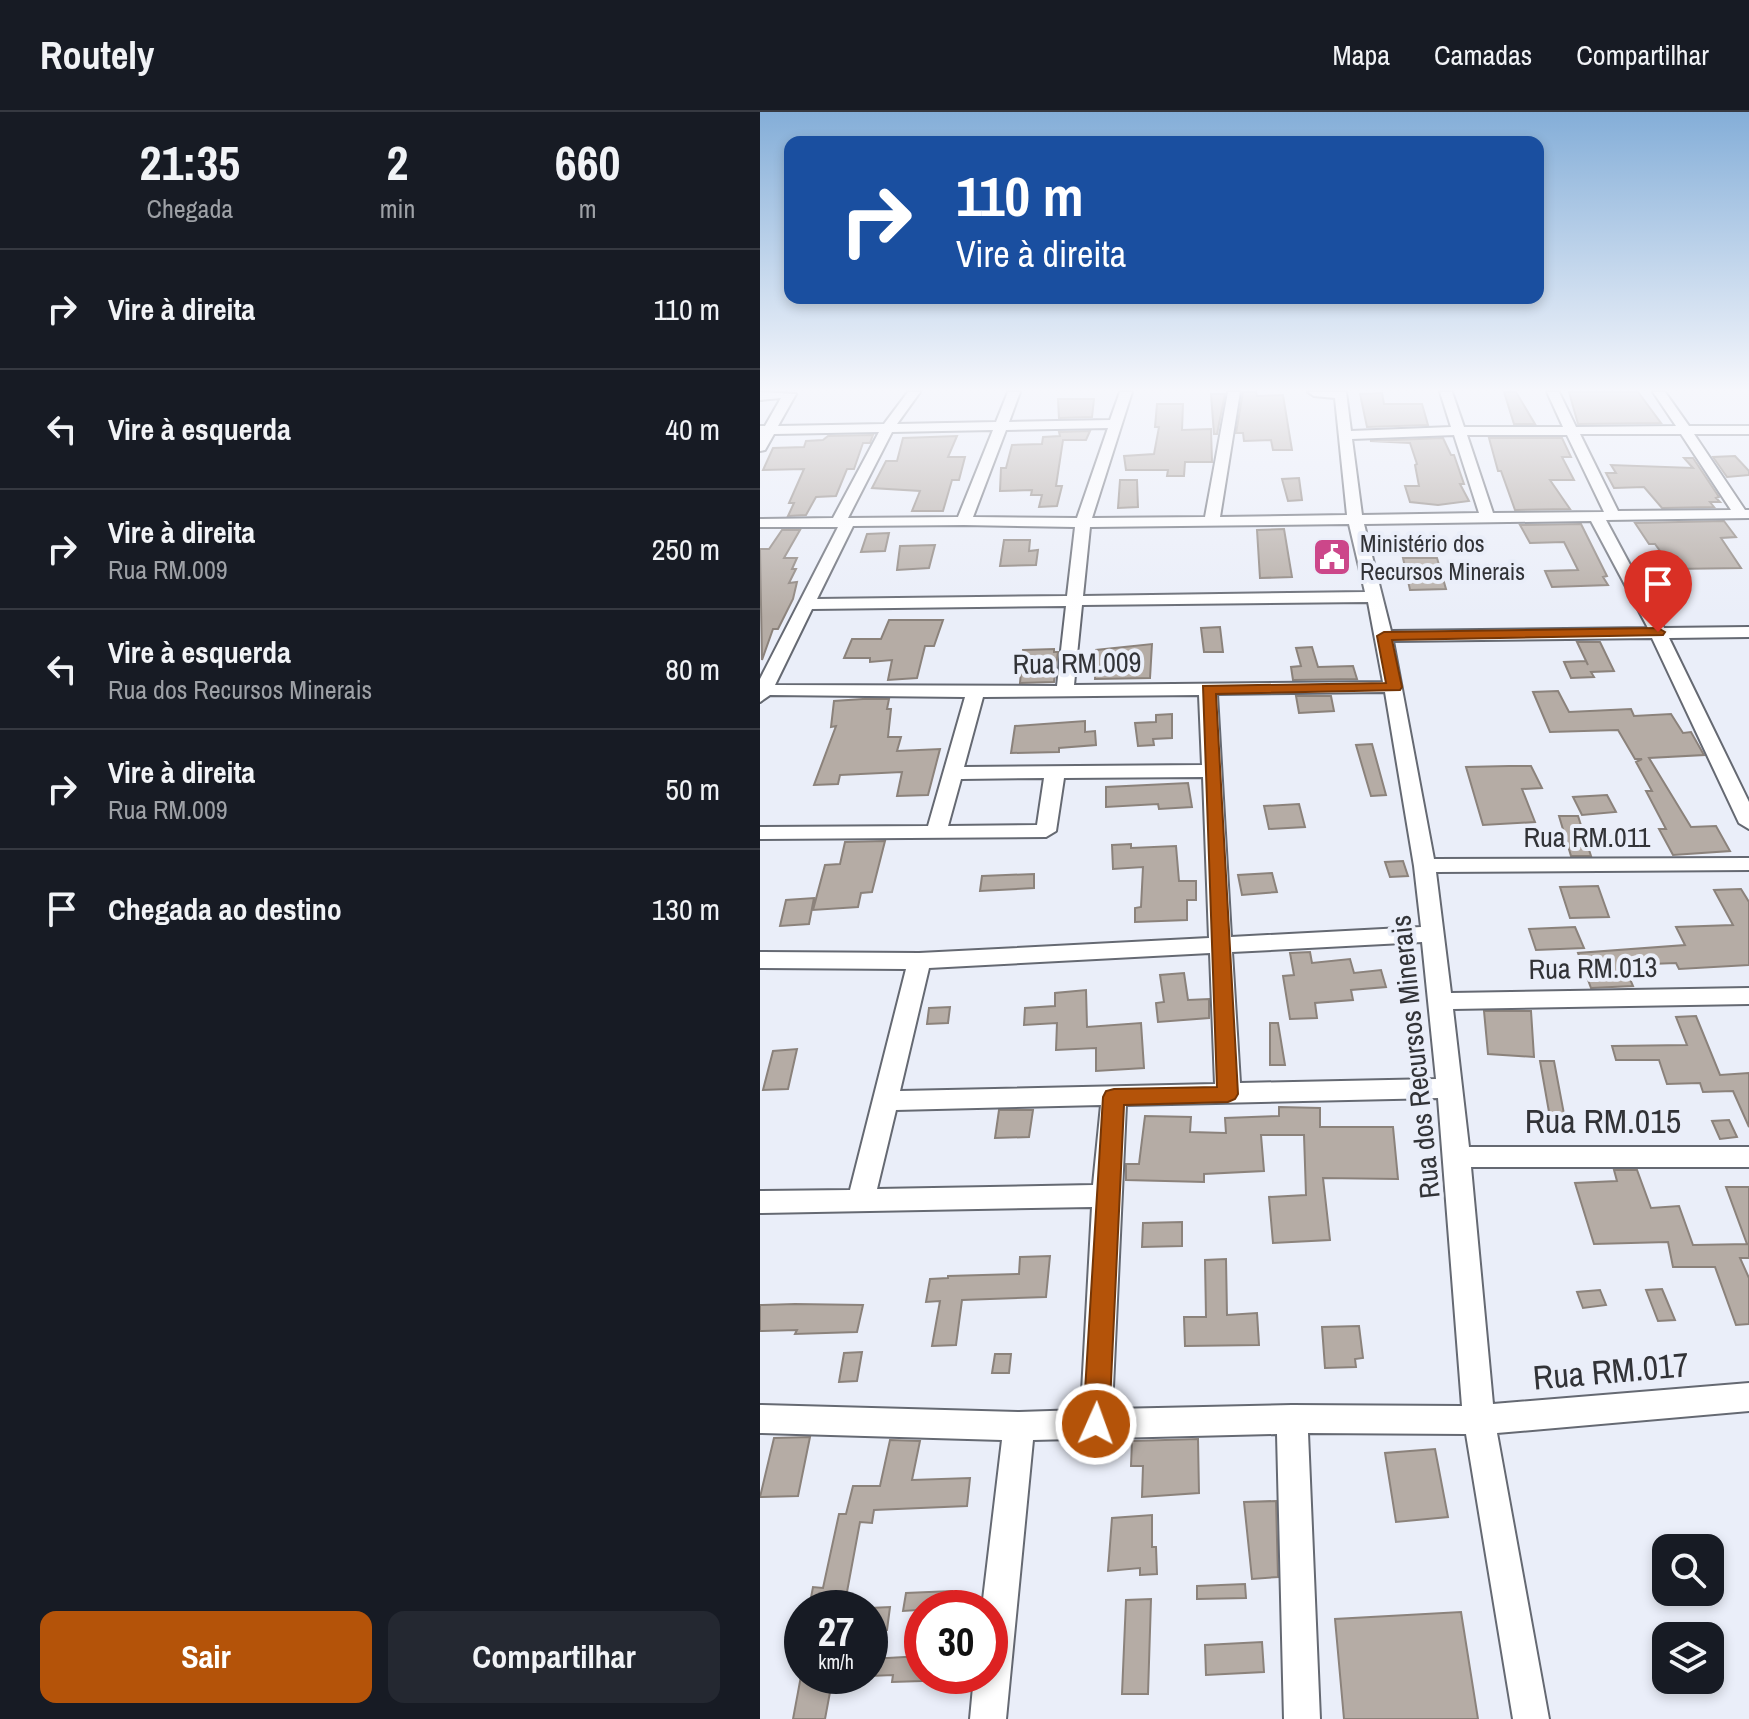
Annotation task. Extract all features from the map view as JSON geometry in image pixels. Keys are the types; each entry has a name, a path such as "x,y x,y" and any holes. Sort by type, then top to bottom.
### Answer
{"street":[{"path":"761,692 808,604 869,467"},
{"path":"964,521 986,467"},
{"path":"1065,691 1083,523 1102,467"},
{"path":"1212,520 1221,467"},
{"name":"Rua dos Recursos Minerais","path":"1348,467 1355,518 1394,687 1425,866 1457,1157 1479,1420 1531,1719"},
{"path":"1471,467 1487,516"},
{"path":"1585,467 1658,632 1749,823"},
{"path":"1710,467 1745,514"},
{"path":"760,523 1083,523 1745,514"},
{"path":"808,604 1375,597"},
{"path":"1384,636 1749,632"},
{"name":"Rua RM.009","path":"761,692 1394,687"},
{"path":"1208,689 1228,1094"},
{"path":"936,832 975,692"},
{"path":"952,773 1213,771"},
{"path":"760,833 1046,831 1055,773"},
{"name":"Rua RM.011","path":"1425,866 1749,864"},
{"path":"760,960 919,961 1433,934"},
{"path":"861,1200 919,961"},
{"name":"Rua RM.013","path":"1438,1001 1749,996"},
{"path":"885,1101 1447,1088"},
{"path":"1096,1424 1106,1196 1114,1097"},
{"name":"Rua RM.015","path":"1457,1157 1749,1157"},
{"path":"760,1202 1106,1196"},
{"name":"Rua RM.017","path":"760,1419 1019,1426 1292,1419 1479,1420 1749,1397"},
{"path":"1292,1419 1302,1719"},
{"path":"988,1719 1019,1426"}],"building":[{"path":"764,467 855,467 847,469 836,496 816,497 806,515 788,516 794,503 789,503 804,469 763,470"},
{"path":"883,467 962,467 959,480 952,480 943,511 912,511 920,491 872,488"},
{"path":"1059,467 1056,486 1062,486 1057,506 1039,507 1042,495 1031,495 1032,490 1000,491 1001,468"},
{"path":"1126,467 1185,467 1184,476 1167,476 1168,470 1126,470"},
{"path":"1415,467 1458,467 1464,484 1460,484 1469,501 1438,505 1410,502 1405,486 1419,486"},
{"path":"1497,467 1567,467 1574,480 1550,480 1570,509 1515,510 1501,471"},
{"path":"1612,467 1699,467 1719,497 1716,498 1720,502 1710,502 1714,507 1662,508 1644,487 1614,488 1606,473 1616,473"},
{"path":"1720,467 1745,467 1749,471 1749,475 1727,477"},
{"path":"1299,478 1302,500 1288,501 1282,479"},
{"path":"1120,480 1137,480 1138,507 1118,508"},
{"path":"1724,521 1736,537 1721,538 1741,568 1673,569 1655,544 1649,544 1635,523"},
{"path":"1581,524 1607,576 1603,577 1608,585 1552,587 1545,571 1578,570 1564,542 1530,543 1520,525"},
{"path":"1284,529 1292,577 1260,578 1257,530"},
{"path":"782,530 800,530 784,558 797,558 792,569 796,569 789,583 797,582 793,599 778,629 773,629 762,660 760,549 769,549"},
{"path":"889,533 885,551 861,552 867,534"},
{"path":"1004,540 1030,540 1029,551 1038,550 1036,565 1000,566"},
{"path":"935,545 929,568 897,570 900,546"},
{"name":"Ministério dos Recursos Minerais","path":"1317,546 1345,546 1348,568 1320,568"},
{"path":"1403,558 1437,558 1446,589 1410,590"},
{"path":"889,620 943,620 934,646 925,646 917,678 888,680 892,660 870,662 870,658 844,658 852,639 881,639"},
{"path":"1220,627 1223,652 1204,652 1201,628"},
{"path":"1577,642 1600,642 1614,671 1591,672 1594,677 1571,678 1564,662 1586,661 1588,665"},
{"path":"1152,644 1150,678 1095,679 1096,650"},
{"path":"1312,647 1318,667 1353,666 1357,679 1293,680 1291,667 1301,666 1296,648"},
{"path":"1054,649 1058,652 1054,682 1020,683 1023,650"},
{"path":"1558,691 1569,712 1631,709 1634,716 1671,714 1683,733 1691,732 1704,755 1649,758 1691,827 1716,826 1730,851 1673,855 1659,829 1666,829 1646,791 1652,791 1636,762 1642,759 1635,759 1618,730 1550,732 1533,692"},
{"path":"1296,696 1331,696 1334,711 1299,713"},
{"path":"889,699 888,737 901,737 897,751 940,749 928,795 897,796 902,772 840,775 838,784 814,785 836,726 831,727 834,701"},
{"path":"1172,714 1172,738 1153,739 1154,745 1138,746 1135,723 1156,722 1156,715"},
{"path":"1085,721 1085,732 1095,731 1096,745 1059,748 1059,752 1011,753 1015,726"},
{"path":"1372,744 1386,795 1371,796 1356,745"},
{"path":"1531,766 1542,788 1522,789 1535,822 1483,825 1466,767"},
{"path":"1188,783 1192,807 1159,809 1158,804 1106,807 1106,787"},
{"path":"1607,795 1616,812 1582,815 1573,797"},
{"path":"1299,804 1305,827 1269,829 1264,806"},
{"path":"1559,816 1578,816 1591,856 1571,856"},
{"path":"885,841 872,892 861,893 858,907 813,910 825,865 840,864 845,842"},
{"path":"1131,844 1131,848 1176,846 1179,881 1196,881 1196,900 1187,900 1187,920 1135,922 1135,908 1141,907 1143,867 1113,869 1112,845"},
{"path":"1403,861 1408,876 1390,877 1385,862"},
{"path":"1272,873 1277,892 1242,895 1238,875"},
{"path":"1034,874 1034,888 980,891 982,876"},
{"path":"1598,886 1609,917 1570,918 1560,887"},
{"path":"1741,889 1749,902 1749,965 1679,969 1676,963 1624,965 1633,986 1591,988 1578,953 1685,945 1676,927 1733,925 1714,890"},
{"path":"814,898 809,924 780,926 786,900"},
{"path":"1575,927 1584,948 1536,950 1529,929"},
{"path":"1310,952 1312,963 1350,959 1354,973 1381,970 1386,987 1351,990 1353,1000 1315,1003 1317,1018 1290,1019 1283,976 1294,975 1290,953"},
{"path":"1184,973 1188,1000 1209,999 1209,1018 1158,1022 1156,1003 1164,1002 1160,975"},
{"path":"1086,990 1087,1027 1141,1023 1144,1068 1096,1071 1096,1048 1056,1050 1057,1023 1024,1025 1025,1008 1055,1006 1055,993"},
{"path":"950,1007 948,1023 927,1024 929,1008"},
{"path":"1484,1011 1531,1011 1534,1057 1488,1054"},
{"path":"1696,1016 1720,1075 1749,1073 1749,1127 1733,1091 1703,1092 1700,1083 1667,1084 1659,1060 1616,1060 1612,1046 1687,1045 1676,1017"},
{"path":"1270,1023 1278,1023 1285,1065 1270,1065"},
{"path":"797,1049 788,1089 763,1090 773,1051"},
{"path":"1540,1061 1554,1061 1567,1130 1552,1129"},
{"path":"1279,1107 1320,1108 1320,1127 1393,1127 1398,1179 1323,1178 1330,1240 1273,1243 1269,1197 1306,1195 1304,1135 1261,1135 1264,1171 1204,1174 1204,1182 1126,1180 1126,1164 1139,1164 1145,1116 1191,1117 1190,1132 1226,1133 1225,1118 1279,1116"},
{"path":"999,1110 1033,1110 1029,1137 995,1138"},
{"path":"1729,1120 1737,1137 1720,1139 1712,1121"},
{"path":"1614,1170 1637,1170 1651,1208 1679,1206 1693,1245 1749,1244 1749,1258 1740,1258 1749,1278 1749,1324 1736,1325 1715,1267 1673,1267 1668,1242 1594,1244 1575,1183 1617,1181"},
{"path":"1726,1187 1749,1187 1749,1244 1747,1244"},
{"path":"1182,1222 1182,1246 1142,1247 1143,1223"},
{"path":"1050,1256 1046,1297 962,1300 956,1345 932,1346 940,1301 926,1302 930,1279 1019,1274 1020,1257"},
{"path":"1226,1259 1227,1315 1257,1313 1259,1345 1185,1346 1184,1317 1206,1317 1205,1260"},
{"path":"1662,1289 1675,1320 1658,1321 1646,1290"},
{"path":"1600,1290 1606,1305 1583,1308 1577,1292"},
{"path":"760,1305 863,1305 857,1332 795,1334 797,1330 760,1331"},
{"path":"1359,1326 1363,1358 1355,1359 1356,1367 1325,1368 1322,1327"},
{"path":"862,1352 857,1381 839,1382 844,1353"},
{"path":"995,1354 1011,1354 1009,1373 992,1373"},
{"path":"810,1437 798,1496 760,1497 774,1438"},
{"path":"1198,1439 1199,1493 1142,1497 1143,1466 1131,1466 1132,1441"},
{"path":"890,1440 920,1441 912,1480 970,1478 967,1506 874,1510 872,1523 860,1522 847,1590 812,1590 813,1587 823,1588 839,1514 846,1514 853,1486 880,1486"},
{"path":"1435,1449 1448,1517 1396,1522 1385,1453"},
{"path":"1276,1501 1278,1577 1252,1579 1244,1502"},
{"path":"1152,1515 1152,1547 1156,1547 1157,1574 1140,1575 1140,1568 1108,1571 1112,1518"},
{"path":"1245,1584 1246,1598 1197,1599 1197,1586"},
{"path":"1151,1599 1148,1694 1122,1694 1126,1600"},
{"path":"1461,1612 1478,1719 1344,1719 1335,1619"},
{"path":"1262,1642 1264,1672 1206,1675 1205,1645"},
{"path":"904,1657 904,1682 892,1682 893,1675 888,1675 888,1658"},
{"path":"798,1694 830,1694 825,1719 793,1719"}],"place":[{"name":"Ministério dos Recursos Minerais","path":"1332,557"}],"route":[{"path":"1096,1424 1106,1196 1114,1097 1228,1094 1208,689 1394,687 1384,636 1658,632"}]}
